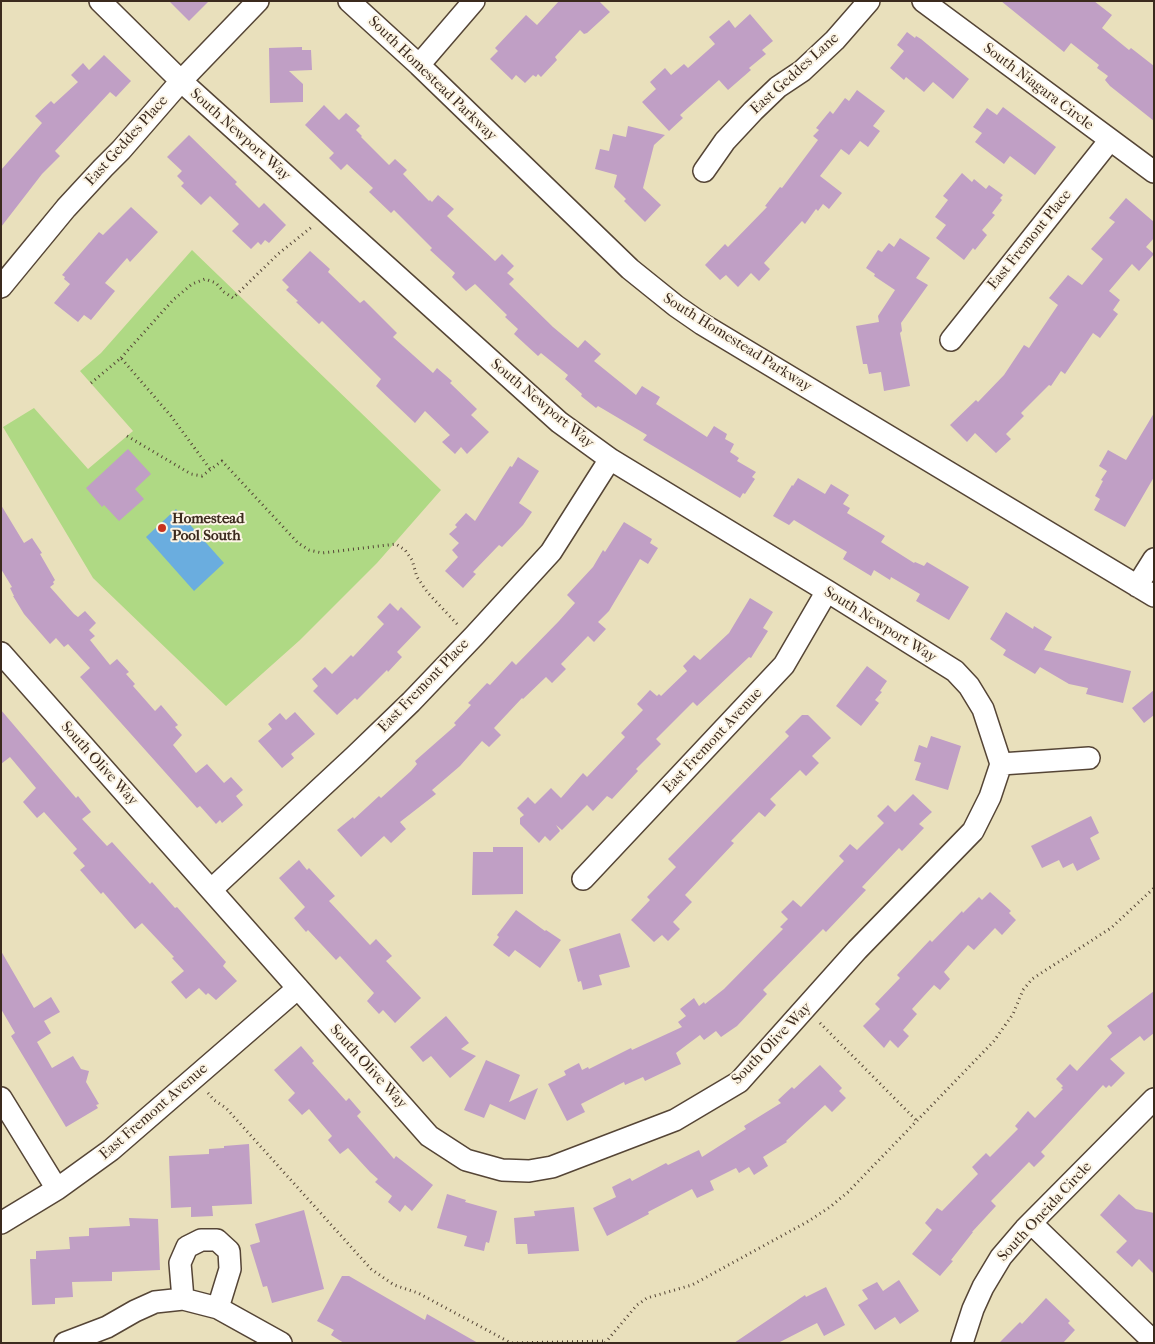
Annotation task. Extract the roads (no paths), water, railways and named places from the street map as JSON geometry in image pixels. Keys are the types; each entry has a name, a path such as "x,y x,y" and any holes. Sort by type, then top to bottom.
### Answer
{"street":[{"name":"South Newport Way","path":"100,1 181,81 552,416 610,459 955,671 969,686 983,709 1001,764"},
{"name":"East Geddes Place","path":"1,287 66,208 121,150 181,81 258,1"},
{"name":"South Homestead Parkway","path":"350,1 630,269 676,306 702,324 1146,591"},
{"path":"419,65 474,1"},
{"name":"East Geddes Lane","path":"704,171 726,141 753,111 778,87 802,71 835,40 868,1"},
{"name":"South Niagara Circle","path":"923,1 1154,172"},
{"name":"East Fremont Place","path":"951,340 1110,140"},
{"name":"East Fremont Place","path":"212,889 411,702 551,552 610,459"},
{"path":"1146,591 1154,559"},
{"name":"East Fremont Avenue","path":"583,879 784,665 827,591"},
{"name":"South Olive Way","path":"1,653 429,1136 466,1160 502,1170 529,1171 552,1167 675,1120 739,1082 857,950 973,831 990,796 1001,764"},
{"path":"1001,764 1090,758"},
{"name":"East Fremont Avenue","path":"1,1223 58,1189 111,1150 298,988"},
{"path":"1,1098 58,1189"},
{"name":"South Oneida Circle","path":"962,1343 973,1308 1001,1257 1154,1099"},
{"path":"1031,1224 1154,1342"},
{"path":"182,1299 180,1263 187,1247 201,1240 217,1240 229,1251 230,1269 218,1308"},
{"path":"65,1343 106,1327 155,1302 182,1299 218,1308 282,1343"}],"water":[{"path":"176,509 224,563 194,591 146,537"}],"place":[{"name":"Homestead Pool South","path":"162,528"}]}
